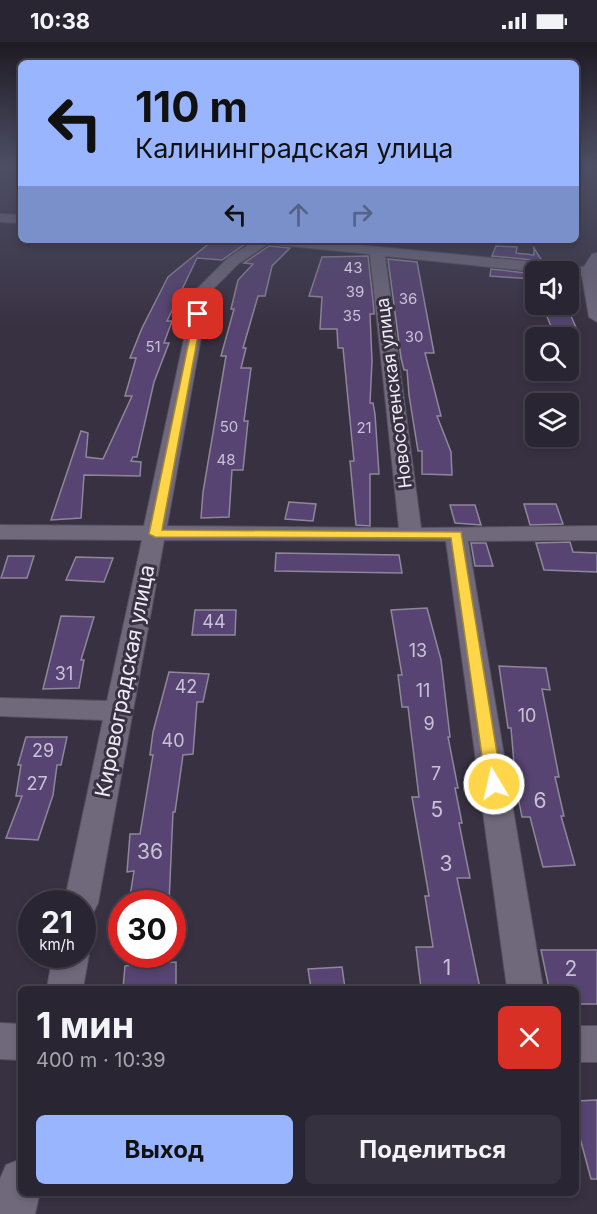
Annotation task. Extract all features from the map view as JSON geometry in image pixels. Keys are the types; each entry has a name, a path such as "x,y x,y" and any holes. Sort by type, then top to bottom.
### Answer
{"street":[{"name":"Кировоградская улица","path":"84,890 202,292 233,261 262,243"},
{"path":"297,243 593,272"},
{"path":"422,255 432,243"},
{"name":"Новосотенская улица","path":"377,251 411,535"},
{"path":"597,257 593,272 597,317"},
{"path":"0,532 411,535 597,533"},
{"path":"456,534 525,986"},
{"path":"0,707 119,711"},
{"path":"65,986 69,968"},
{"path":"0,1041 18,1042"},
{"path":"579,1044 597,1044"},
{"path":"13,1214 18,1193"}],"building":[{"path":"210,243 245,244 222,260 197,258 167,321 172,321 164,343 169,343 154,382 137,457 133,457 131,461 141,462 140,476 84,475 81,518 51,520 81,431 88,433 86,457 103,459 132,396 125,396 136,358 130,358 142,328 168,277"},
{"path":"269,246 290,248 272,266 265,296 258,296 243,348 246,348 241,368 251,368 244,421 248,421 243,470 232,470 229,517 201,518 203,492 226,356 221,356 234,309 231,309 238,280 253,264 244,263"},
{"path":"496,246 517,247 516,253 534,255 534,248 542,261 492,256"},
{"path":"368,256 374,310 374,314 370,314 372,361 370,403 373,403 375,414 379,474 370,474 370,526 356,525 350,461 354,461 343,348 338,348 337,329 320,329 322,297 309,296 322,257"},
{"path":"388,259 417,262 434,353 425,353 441,416 437,416 451,452 452,475 422,474 422,451 418,451 407,370 404,370 401,358"},
{"path":"491,269 525,273 525,278 490,276"},
{"path":"546,315 571,315 576,327 551,327"},
{"path":"289,502 316,504 313,521 285,519"},
{"path":"524,504 556,504 563,524 530,525"},
{"path":"450,505 475,505 481,525 455,523"},
{"path":"570,542 573,552 597,553 597,572 544,570 536,543"},
{"path":"471,543 486,543 493,566 475,566"},
{"path":"276,553 399,555 402,573 275,571"},
{"path":"8,556 34,556 27,578 1,578"},
{"path":"76,557 113,558 104,582 66,580"},
{"path":"427,608 441,660 450,737 448,737 462,823 459,823 470,878 457,878 480,986 421,986 416,947 433,947 425,896 429,896 412,797 419,797 408,707 402,707 398,675 402,675 391,610"},
{"path":"195,610 236,610 235,635 192,635"},
{"path":"61,616 94,617 81,660 84,660 79,688 43,689"},
{"path":"499,666 546,668 550,690 542,689 559,777 555,777 564,816 561,816 575,865 543,867 530,817 522,817 516,787 511,728 508,728"},
{"path":"169,672 209,674 203,702 197,702 193,754 183,755 175,812 173,812 170,890 131,890 134,871 127,872 130,834 140,834 153,755 150,755 153,732"},
{"path":"26,737 67,737 61,765 57,765 53,795 38,840 6,838 22,796 16,796 21,765 18,765"},
{"path":"541,950 597,950 597,1004 579,1004 579,986 549,986"},
{"path":"342,967 345,986 311,986 308,969"},
{"path":"125,968 176,968 176,986 123,986"},
{"path":"597,1100 597,1179 591,1179 579,1134 579,1101"}],"route":[{"path":"198,314 155,534 456,534 494,784"}]}
